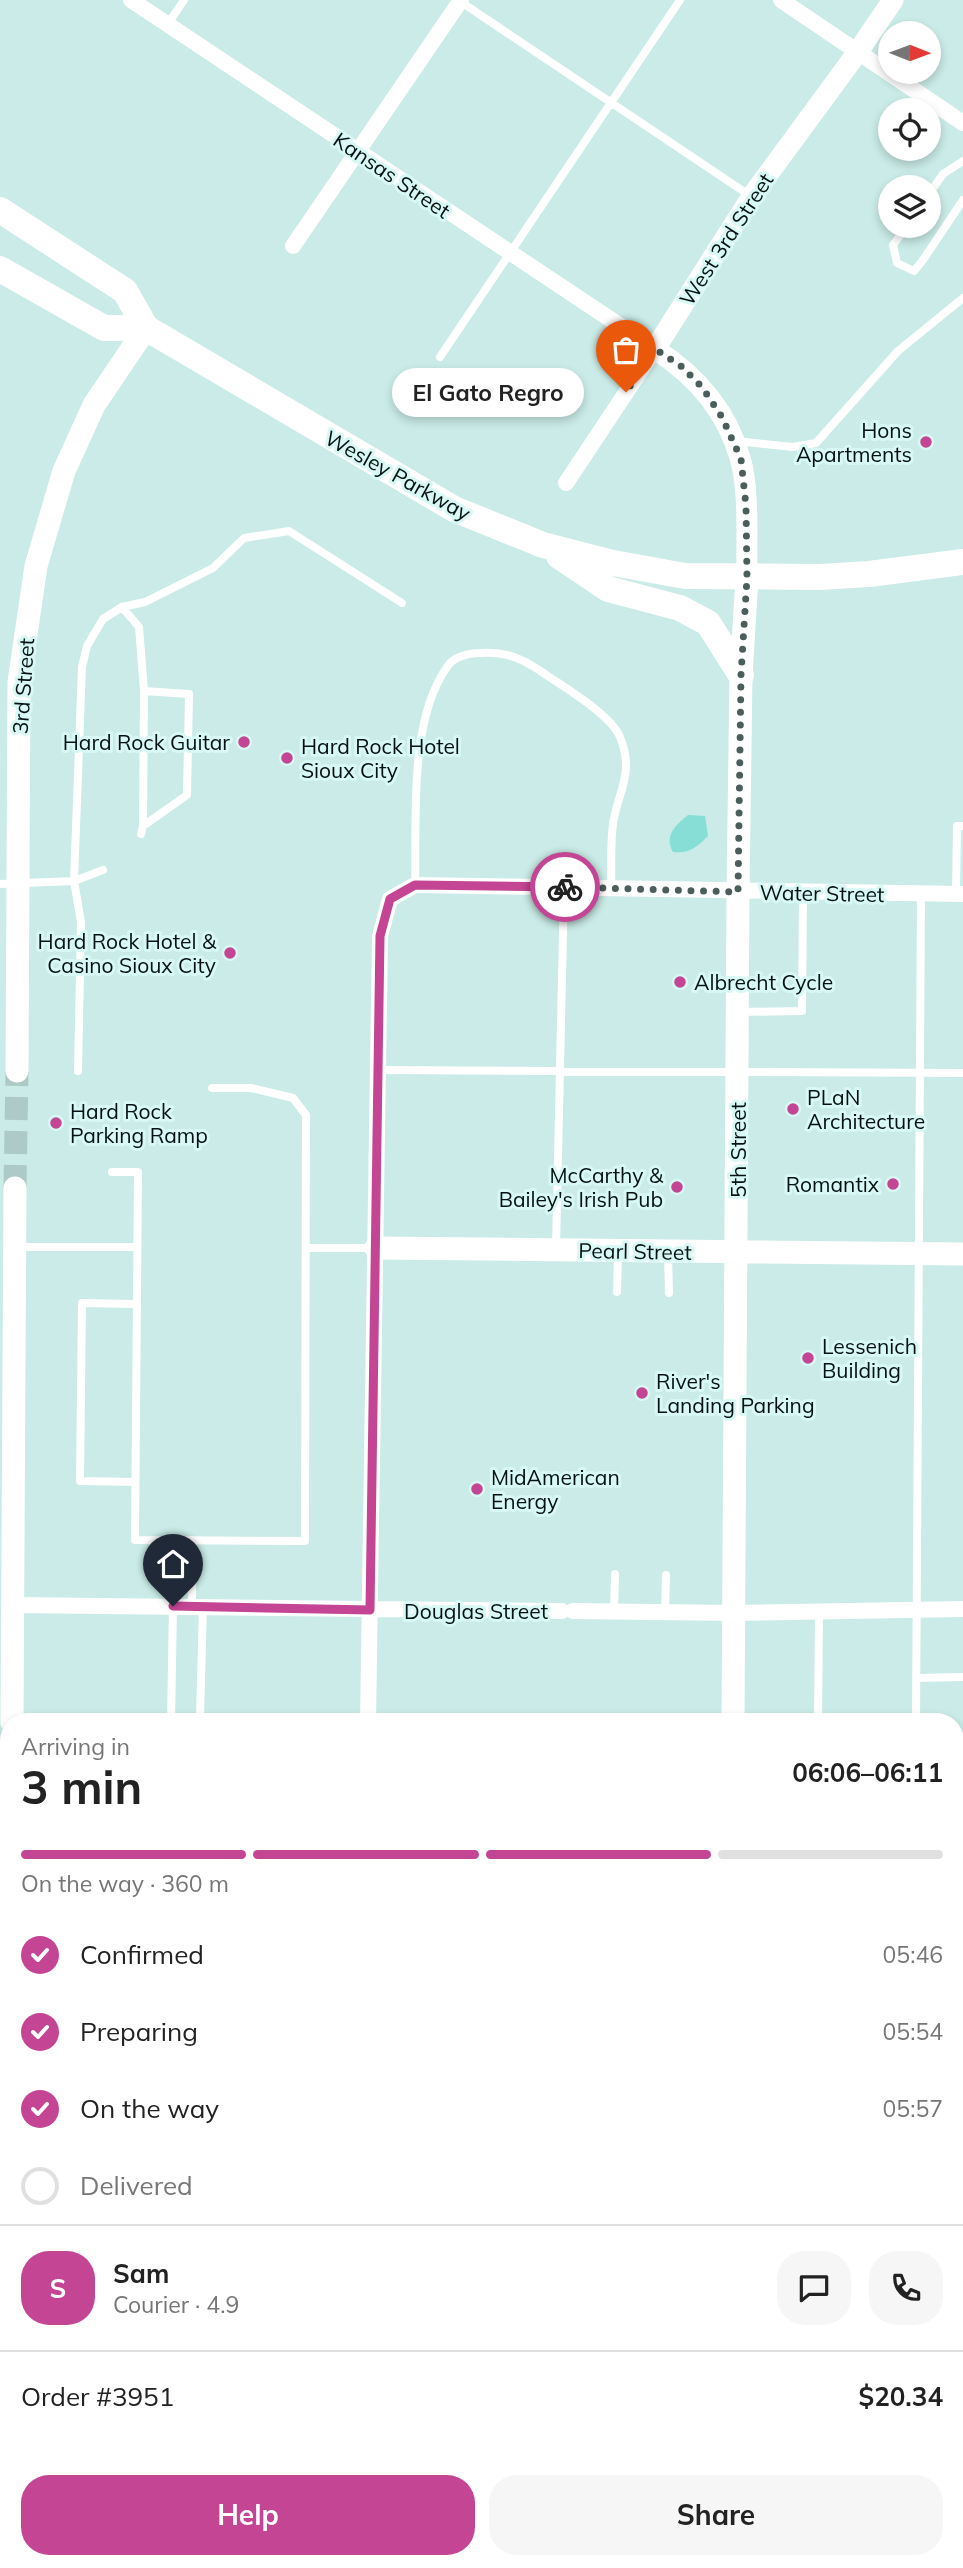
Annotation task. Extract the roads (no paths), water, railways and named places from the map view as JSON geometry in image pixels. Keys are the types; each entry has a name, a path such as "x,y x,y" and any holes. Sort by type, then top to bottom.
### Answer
{"main road":[{"name":"Wesley Parkway","path":"0,210 125,291 146,328 454,509 543,545 613,563 685,576 747,578 869,574 963,562"},
{"path":"0,269 104,328 146,328"},
{"name":"3rd Street","path":"18,1071 9,884 19,682 36,566 64,471 94,405 146,328"},
{"path":"543,545 608,589 680,608 708,623 741,675"},
{"name":"5th Street","path":"733,1713 738,892 741,675 747,578"},
{"path":"12,1713 8,1246 15,1188"},
{"name":"Pearl Street","path":"376,1248 963,1254"}],"street":[{"name":"Kansas Street","path":"131,0 655,349"},
{"path":"780,0 963,123"},
{"name":"West 3rd Street","path":"566,483 752,196 857,54 892,0"},
{"path":"293,246 460,1"},
{"path":"655,349 681,366 702,387 722,417 741,459 745,495 747,578"},
{"path":"368,1713 380,936 390,899 415,885"},
{"name":"Water Street","path":"415,885 960,894"},
{"name":"Douglas Street","path":"13,1605 734,1613 963,1609"}],"lane":[{"path":"167,25 184,0"},
{"path":"440,357 680,0"},
{"path":"460,1 752,196"},
{"path":"941,177 963,161"},
{"path":"941,233 963,200"},
{"path":"899,238 893,246 897,263 914,271 938,238"},
{"path":"733,441 793,447 816,443 898,351 963,298"},
{"path":"79,1071 81,922 74,881 82,667 87,646 103,620 122,607 145,601 213,568 244,538 289,531 402,603"},
{"path":"122,607 139,628 144,691 142,830 187,795 189,694 144,691"},
{"path":"415,885 417,765 428,706 448,665 467,653 496,651 520,657 542,672 596,709 619,735 627,766 625,787 614,824 611,888"},
{"path":"960,894 957,827 963,826"},
{"path":"9,884 74,881 103,870"},
{"path":"556,1250 564,887"},
{"path":"738,1012 802,1011 803,893"},
{"path":"916,1713 921,894"},
{"path":"379,1070 963,1073"},
{"path":"112,1172 138,1172 135,1540 305,1541 306,1115 293,1098 251,1088 212,1088"},
{"path":"8,1246 137,1247"},
{"name":"Pearl Street","path":"306,1248 376,1248"},
{"path":"617,1292 618,1250"},
{"path":"668,1251 669,1293"},
{"path":"135,1482 80,1481 82,1303 136,1304"},
{"path":"192,1540 200,1713"},
{"path":"614,1612 615,1574"},
{"path":"665,1611 666,1575"},
{"path":"172,1713 173,1606"},
{"path":"818,1713 820,1612"},
{"path":"917,1678 963,1677"}],"tunnel":[{"path":"15,1188 17,1071"}],"place":[{"name":"El Gato Regro","path":"626,392"},
{"name":"Hons Apartments","path":"926,442"},
{"name":"Hard Rock Guitar","path":"244,742"},
{"name":"Hard Rock Hotel Sioux City","path":"287,758"},
{"name":"Hard Rock Hotel & Casino Sioux City","path":"230,953"},
{"name":"Albrecht Cycle","path":"680,982"},
{"name":"PLaN Architecture","path":"793,1109"},
{"name":"Hard Rock Parking Ramp","path":"56,1123"},
{"name":"Romantix","path":"893,1184"},
{"name":"McCarthy & Bailey's Irish Pub","path":"677,1187"},
{"name":"Lessenich Building","path":"808,1358"},
{"name":"River's Landing Parking","path":"642,1393"},
{"name":"MidAmerican Energy","path":"477,1489"}]}
